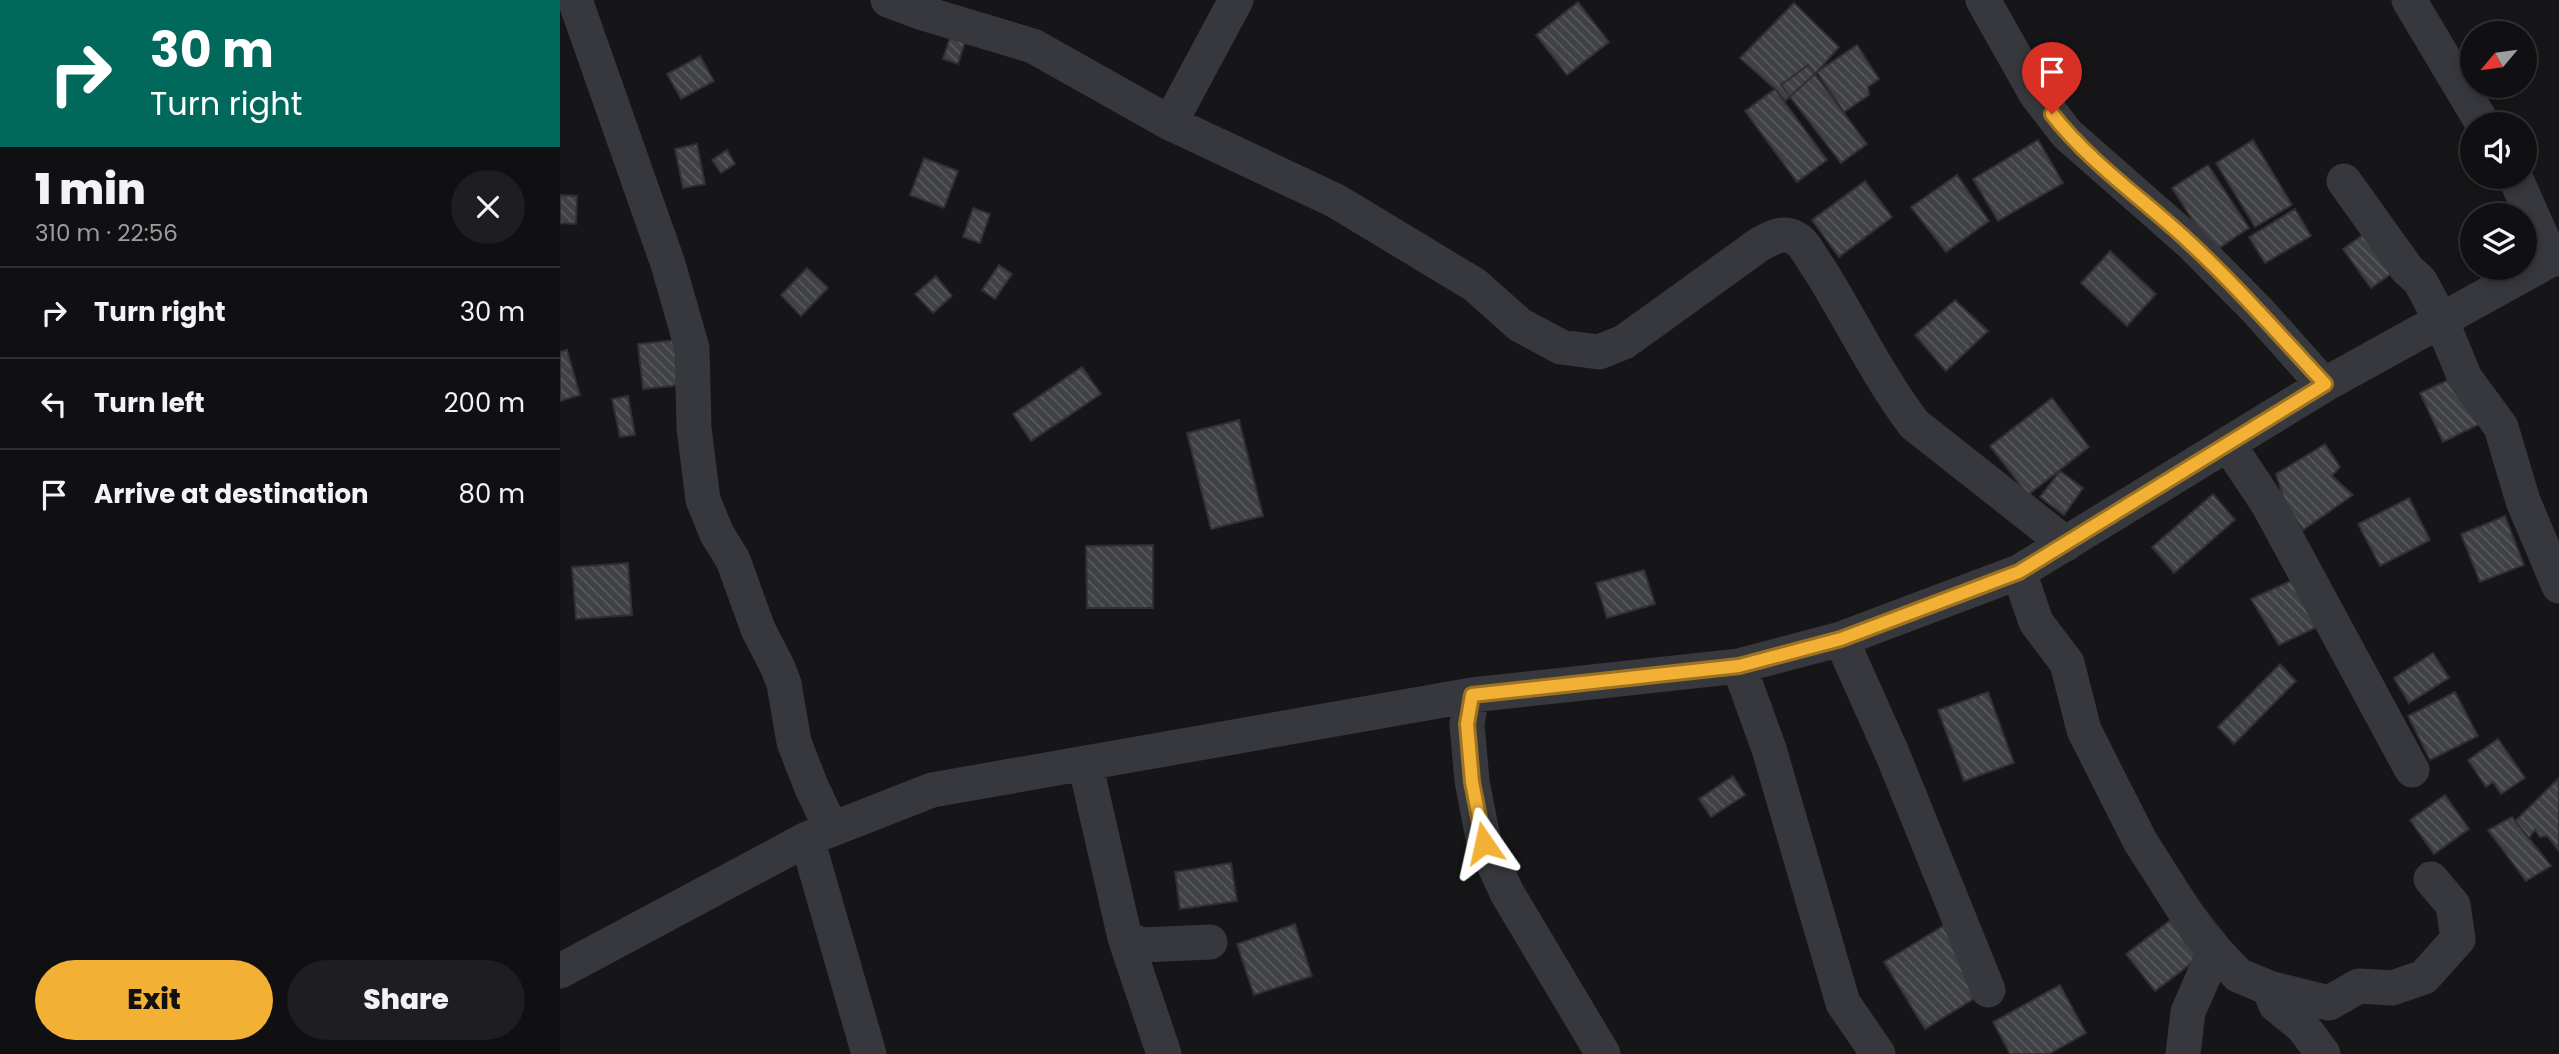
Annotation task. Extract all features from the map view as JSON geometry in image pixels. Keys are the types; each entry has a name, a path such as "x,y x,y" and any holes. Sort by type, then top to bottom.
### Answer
{"street":[{"path":"575,0 668,264 692,348 694,428 703,500 733,560 758,629 784,684 794,742 811,786 819,834 869,1054"},
{"path":"888,0 1033,46 1170,123 1336,201 1475,285 1520,325 1561,347 1599,352 1623,342 1760,244 1777,235 1787,234 1799,239 1836,295 1896,400 1914,424 2066,544"},
{"path":"1170,123 1236,0"},
{"path":"1983,0 2036,94 2067,134 2191,243 2325,384"},
{"path":"2409,0 2476,112"},
{"path":"2344,181 2407,269 2420,281 2441,320 2465,378 2501,427 2523,501 2559,586"},
{"path":"560,971 819,834 932,790 1472,695 1739,666 1841,639 2019,572 2325,384 2555,258 2521,189"},
{"path":"2228,444 2268,504 2412,770"},
{"path":"2019,572 2036,622 2067,663 2084,730 2140,841 2198,932 2238,975 2269,988 2329,1003 2359,986 2392,988 2424,977 2458,939 2453,905 2431,879"},
{"path":"1841,639 1892,753 1988,990"},
{"path":"1739,666 1769,749 1843,1003 1878,1054"},
{"path":"1472,695 1467,724 1472,782 1484,843 1507,893 1603,1054"},
{"path":"1085,763 1125,938 1164,1054"},
{"path":"1125,938 1142,944 1210,942"},
{"path":"2183,1054 2188,1012 2215,950"},
{"path":"2269,988 2276,1004 2303,1027 2323,1054"}],"building":[{"path":"1578,2 1609,42 1567,75 1536,35"},
{"path":"1794,3 1839,47 1817,72 1785,101 1740,58"},
{"path":"954,25 969,30 958,64 943,59"},
{"path":"1857,45 1879,79 1868,87 1869,95 1844,112 1817,72"},
{"path":"700,56 714,81 681,99 667,74"},
{"path":"1808,65 1867,144 1841,163 1781,85"},
{"path":"1775,89 1827,160 1797,182 1745,111"},
{"path":"2038,140 2063,183 1998,221 1973,179"},
{"path":"2253,140 2292,205 2255,227 2216,163"},
{"path":"697,144 705,184 683,188 675,149"},
{"path":"727,150 735,164 721,173 712,160"},
{"path":"924,158 958,171 944,208 910,195"},
{"path":"2208,165 2249,228 2213,252 2172,188"},
{"path":"1957,175 1989,221 1946,252 1911,207"},
{"path":"1865,181 1892,217 1839,257 1812,220"},
{"path":"560,195 577,196 576,224 560,223"},
{"path":"973,208 990,214 980,243 963,237"},
{"path":"2295,209 2311,236 2265,263 2249,237"},
{"path":"2384,220 2412,259 2371,288 2343,249"},
{"path":"2110,251 2156,294 2127,326 2081,283"},
{"path":"999,265 1012,274 995,299 982,290"},
{"path":"807,268 828,288 801,316 781,295"},
{"path":"936,276 952,296 933,313 915,294"},
{"path":"1955,300 1988,331 1946,371 1915,335"},
{"path":"676,340 681,385 643,389 638,344"},
{"path":"567,350 580,395 560,401 560,352"},
{"path":"1082,367 1101,394 1031,441 1013,414"},
{"path":"2463,373 2486,421 2443,442 2420,393"},
{"path":"628,396 635,435 620,437 612,399"},
{"path":"2052,398 2089,447 2028,495 1990,446"},
{"path":"1239,420 1263,516 1211,529 1187,433"},
{"path":"2325,444 2340,467 2332,476 2353,495 2303,530 2285,503 2276,474"},
{"path":"2060,471 2083,488 2064,515 2040,497"},
{"path":"2213,494 2235,520 2174,573 2152,547"},
{"path":"2409,498 2430,540 2380,566 2358,524"},
{"path":"2505,516 2524,565 2480,582 2461,534"},
{"path":"1153,545 1153,608 1087,608 1086,546"},
{"path":"628,563 632,615 576,619 572,567"},
{"path":"1644,570 1655,604 1607,618 1596,583"},
{"path":"2306,574 2338,617 2279,645 2251,599"},
{"path":"2433,653 2449,678 2409,703 2394,678"},
{"path":"2280,664 2296,681 2234,744 2218,727"},
{"path":"1988,692 2014,763 1964,781 1938,710"},
{"path":"2455,692 2478,736 2430,760 2408,716"},
{"path":"2498,739 2525,778 2501,794 2493,782 2486,787 2468,760"},
{"path":"1733,776 1745,795 1711,817 1699,799"},
{"path":"2559,778 2559,851 2547,836 2540,837 2535,830 2529,838 2515,821"},
{"path":"2445,795 2469,829 2434,854 2410,820"},
{"path":"2512,817 2551,866 2526,881 2488,830"},
{"path":"1231,863 1237,901 1180,909 1175,872"},
{"path":"2197,900 2226,937 2155,991 2126,954"},
{"path":"1948,923 1988,990 1925,1029 1884,962"},
{"path":"1295,924 1312,976 1254,995 1237,944"},
{"path":"2060,985 2086,1033 2049,1054 2010,1054 1993,1022"}],"route":[{"path":"1484,843 1472,782 1467,724 1472,695 1739,666 1841,639 2019,572 2325,384 2191,243 2082,148 2052,114"}]}
